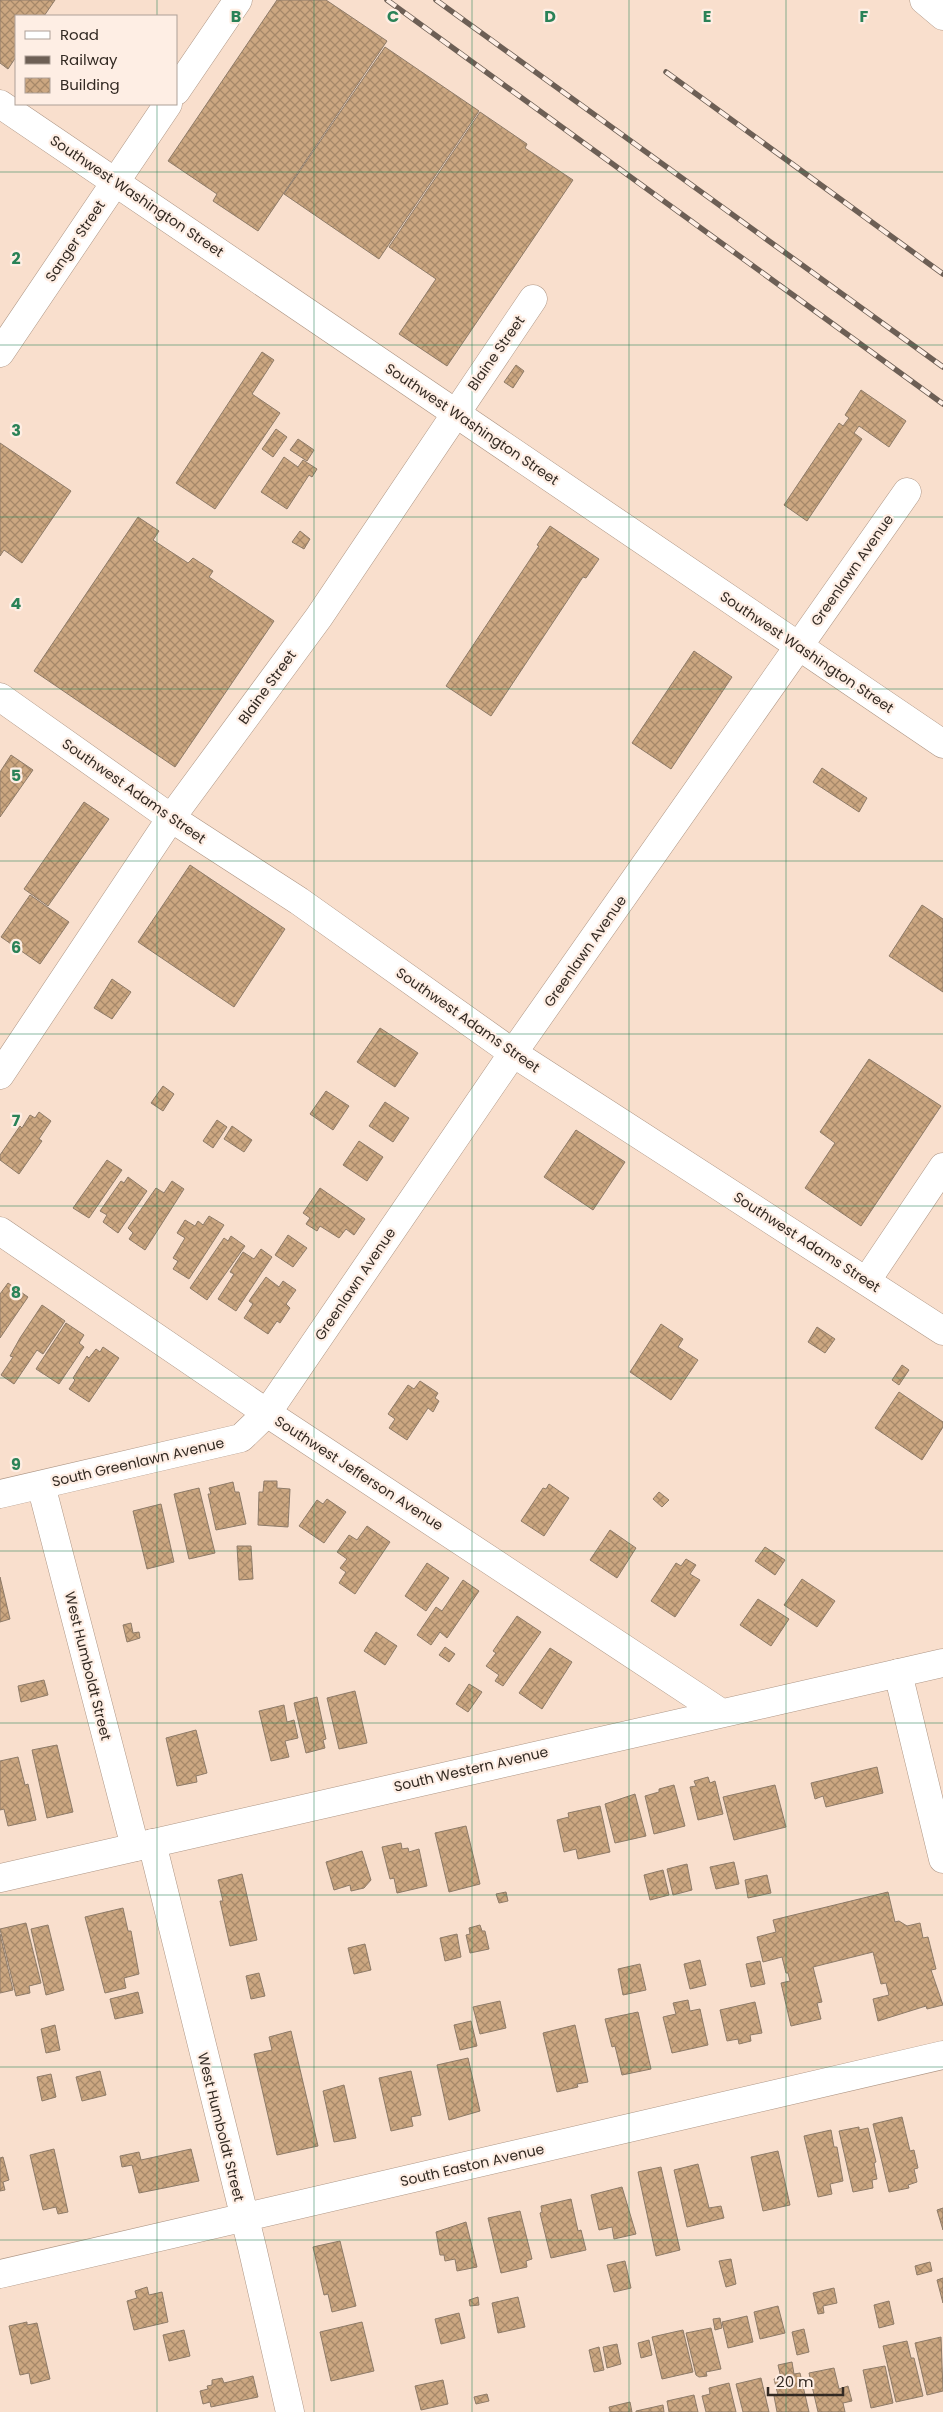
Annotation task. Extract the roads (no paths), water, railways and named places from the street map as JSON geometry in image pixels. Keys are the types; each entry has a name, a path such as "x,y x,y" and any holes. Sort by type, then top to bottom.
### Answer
{"street":[{"path":"178,88 238,0"},
{"path":"924,0 943,16"},
{"name":"Southwest Washington Street","path":"0,104 943,744"},
{"name":"Sanger Street","path":"0,353 167,105"},
{"name":"Blaine Street","path":"0,1075 171,818 319,617 455,412 533,299"},
{"name":"Greenlawn Avenue","path":"267,1413 513,1053 907,492"},
{"name":"Southwest Adams Street","path":"0,698 171,818 299,901 513,1053 867,1280 943,1331"},
{"path":"867,1280 943,1167"},
{"name":"Southwest Jefferson Avenue","path":"0,1231 267,1413 720,1712"},
{"name":"South Greenlawn Avenue","path":"0,1494 241,1438 267,1413"},
{"name":"West Humboldt Street","path":"41,1485 143,1845 243,2217 290,2412"},
{"name":"South Western Avenue","path":"0,1878 720,1712 943,1663"},
{"path":"898,1673 943,1859"},
{"name":"South Easton Avenue","path":"0,2274 943,2055"}],"railway":[{"path":"387,0 943,404"},
{"path":"436,0 943,367"},
{"path":"666,72 943,274"}]}
